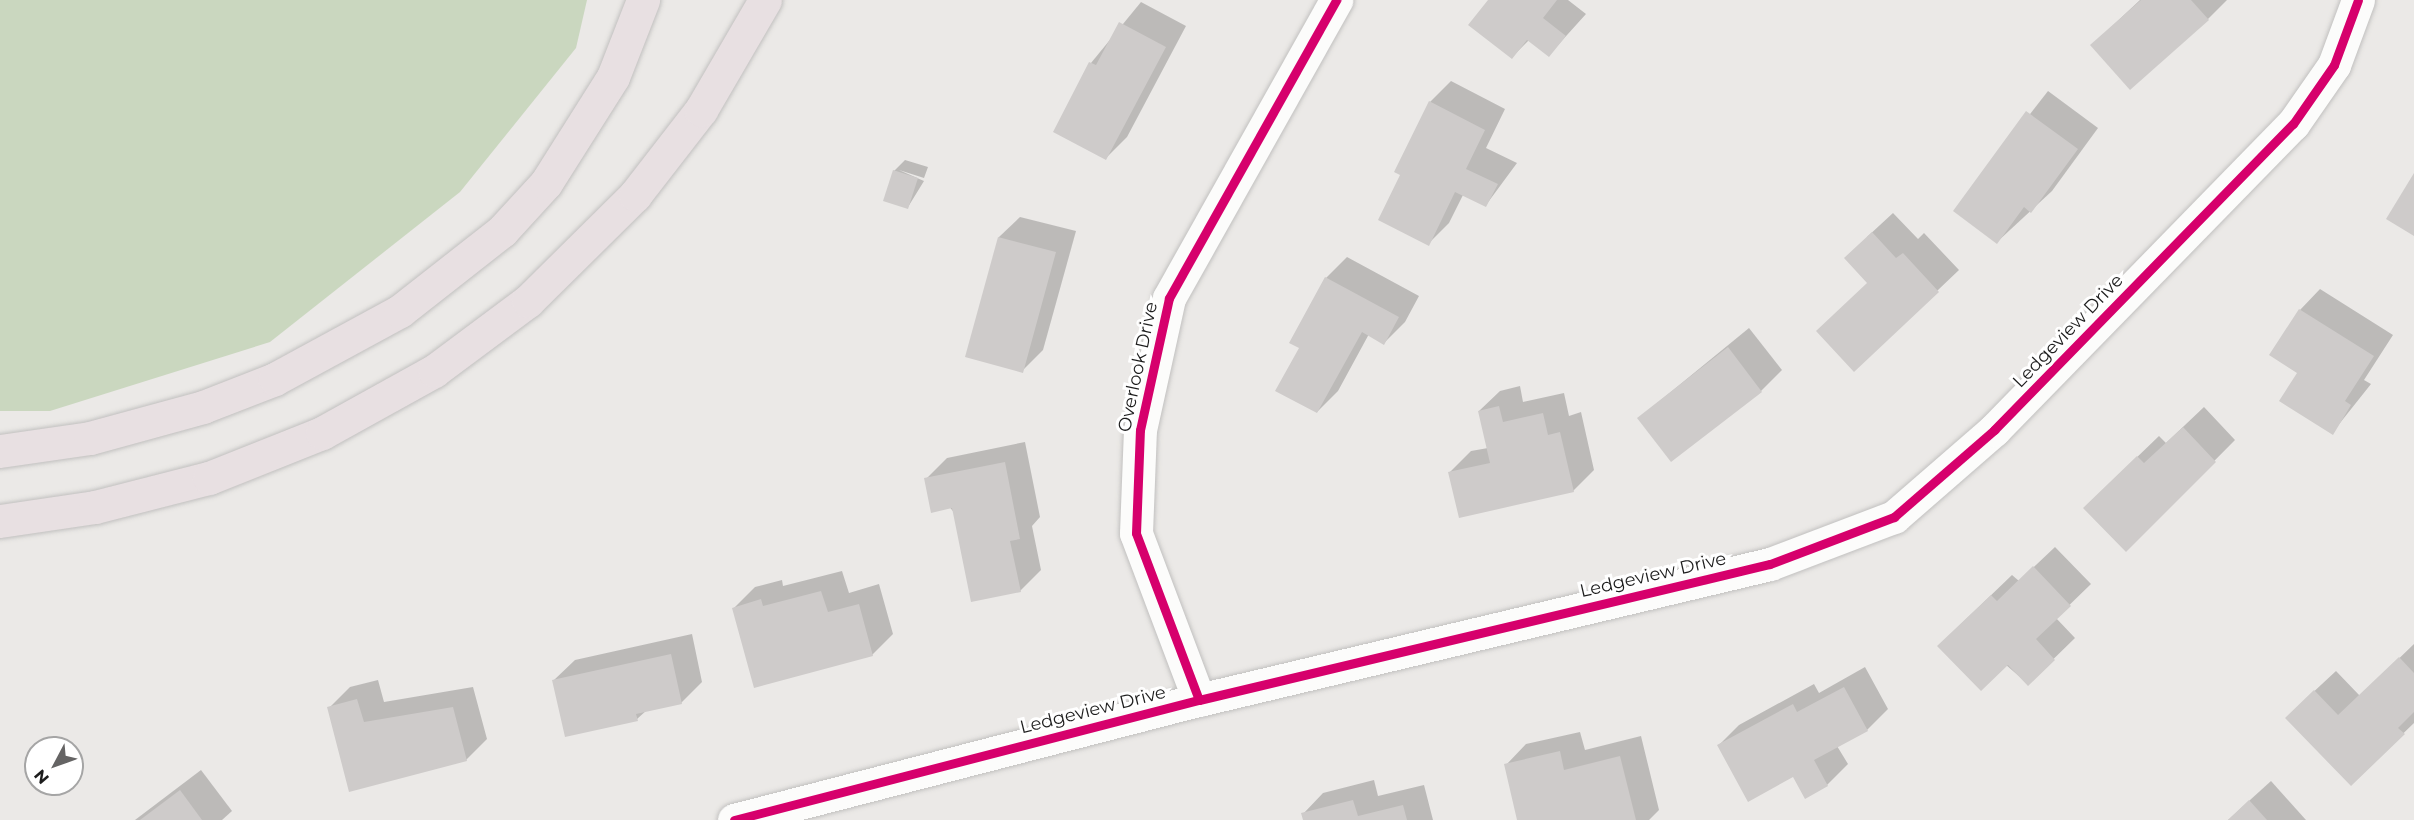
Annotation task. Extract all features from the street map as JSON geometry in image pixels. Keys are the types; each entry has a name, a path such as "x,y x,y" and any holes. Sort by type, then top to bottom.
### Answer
{"highway":[{"path":"0,451 109,434 203,407 309,362 409,305 502,231 565,159 613,77 643,0"},
{"path":"0,521 105,505 209,478 322,433 434,371 536,295 635,195 701,110 765,0"}],"street":[{"name":"Overlook Drive","path":"1199,700 1136,533 1140,430 1169,298 1336,0"},
{"name":"Ledgeview Drive","path":"734,820 1199,700 1770,564 1894,517 1994,430 2293,124 2334,65 2358,0"}],"green space":[{"path":"0,0 587,0 576,48 460,192 270,342 50,411 0,411"}],"building":[{"path":"1488,0 1557,0 1543,18 1566,36 1549,57 1527,40 1512,59 1468,25"},
{"path":"2141,0 2191,0 2209,20 2130,90 2090,45"},
{"path":"1119,22 1166,47 1106,160 1053,132 1089,62 1096,65"},
{"path":"1429,101 1485,130 1466,169 1498,184 1486,207 1455,192 1429,246 1378,220 1400,175 1394,172"},
{"path":"2026,111 2078,149 2031,213 2024,207 1997,244 1953,211"},
{"path":"893,170 918,178 908,209 883,201"},
{"path":"2414,173 2414,236 2386,219"},
{"path":"1872,232 1896,258 1903,253 1939,292 1854,372 1816,331 1867,283 1844,258"},
{"path":"998,237 1056,252 1023,373 965,357"},
{"path":"1325,277 1399,317 1384,345 1362,332 1317,413 1275,391 1299,348 1289,343"},
{"path":"2299,309 2374,356 2345,401 2351,405 2333,435 2279,401 2297,373 2269,355"},
{"path":"1728,347 1762,392 1671,462 1637,418"},
{"path":"1499,406 1503,422 1543,413 1548,435 1560,432 1574,492 1459,518 1448,472 1490,463 1478,411"},
{"path":"2183,427 2216,462 2126,552 2083,508 2137,456 2144,463"},
{"path":"1005,462 1020,539 1010,541 1021,592 971,602 952,508 931,513 924,478"},
{"path":"2033,566 2071,606 2036,639 2055,660 2028,686 2008,665 1981,691 1937,646 1991,595 1997,601"},
{"path":"821,591 828,612 859,604 873,656 754,688 732,608 761,599 763,606"},
{"path":"671,654 682,704 636,714 638,721 565,737 552,680"},
{"path":"2399,657 2414,673 2414,712 2398,728 2405,734 2351,786 2285,718 2314,690 2338,715"},
{"path":"1844,687 1868,731 1814,760 1828,786 1805,799 1793,777 1748,802 1717,745 1793,704 1797,712"},
{"path":"357,699 364,722 453,707 467,761 349,792 327,707"},
{"path":"1560,751 1564,770 1620,756 1636,820 1517,820 1504,764"},
{"path":"180,790 202,820 140,820"},
{"path":"1353,800 1358,816 1403,805 1407,820 1303,820 1301,813"},
{"path":"2249,800 2267,820 2228,820"}],"cycle path":[{"path":"1199,700 1136,533 1140,430 1169,298 1336,0"},
{"path":"734,820 1199,700 1770,564 1894,517 1994,430 2293,124 2334,65 2358,0"}]}
